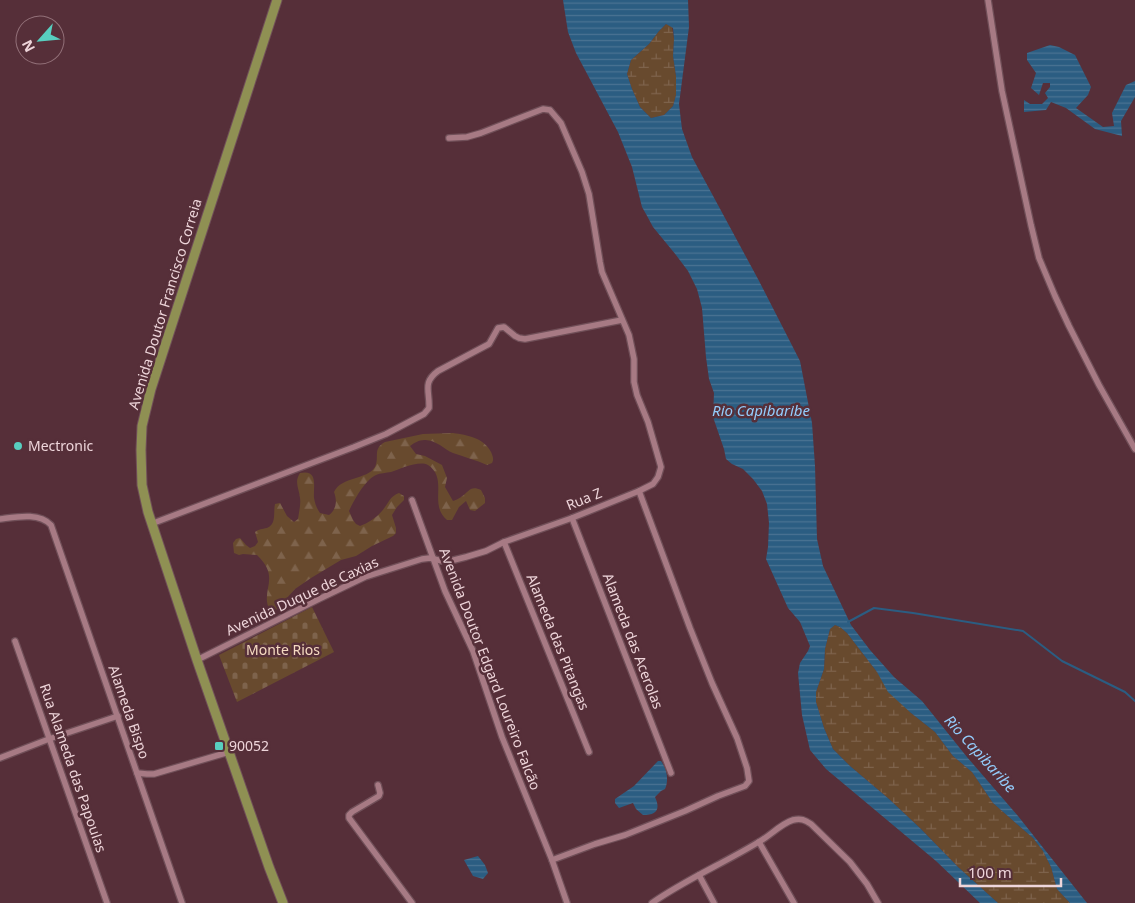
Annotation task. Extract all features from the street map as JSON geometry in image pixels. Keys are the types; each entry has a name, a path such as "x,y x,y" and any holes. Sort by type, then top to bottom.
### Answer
{"main road":[{"name":"Avenida Doutor Francisco Correia","path":"277,0 148,402 142,426 141,474 151,524 283,903"}],"street":[{"path":"988,0 1002,91 1039,258 1069,326 1135,450"},
{"path":"151,524 354,447 386,434 424,414 429,408 429,379 438,371 490,344 498,328 504,327 519,338 524,339 622,320 602,272 589,194 566,134 555,114 550,110 543,109 481,133 467,137 449,138"},
{"name":"Rua Z","path":"504,542 572,518 639,491 652,484 658,477 661,467 648,422 637,395 634,382 634,359 622,320"},
{"path":"552,860 625,835 718,796 740,789 749,781 747,768 737,738 690,628 639,491"},
{"name":"Avenida Doutor Edgard Loureiro Falcão","path":"412,500 445,590 473,651 502,737 552,860 567,903"},
{"name":"Alameda Bispo","path":"0,519 37,518 47,520 51,525 182,903"},
{"name":"Alameda das Acerolas","path":"572,518 671,773"},
{"name":"Avenida Duque de Caxias","path":"197,660 366,577 422,558 433,558 442,561 458,559 486,551 504,542"},
{"name":"Alameda das Pitangas","path":"504,542 589,752"},
{"name":"Rua Alameda das Papoulas","path":"15,641 106,903"},
{"path":"0,758 118,716"},
{"path":"137,773 154,774 229,752"},
{"path":"378,785 379,796 352,812 349,818 412,903"},
{"path":"652,903 760,842 791,821 799,819 811,824 850,862 867,884 878,903"},
{"path":"760,842 794,903"},
{"path":"699,875 714,903"}],"green space":[{"path":"666,24 672,27 674,39 673,56 676,95 673,106 664,115 651,118 640,107 627,74 631,60 649,44"},
{"path":"453,433 469,436 484,443 491,452 492,463 487,465 453,453 428,440 418,441 410,446 416,454 425,456 442,465 447,478 445,487 453,501 474,488 481,490 485,503 475,511 470,510 466,501 459,507 452,520 447,520 439,507 437,477 428,465 415,464 376,475 364,486 349,511 353,520 360,526 377,516 391,498 399,493 404,496 404,500 392,515 396,533 356,556 341,560 311,578 295,589 275,611 270,611 267,604 269,578 264,563 257,555 239,555 234,553 233,543 236,539 240,538 250,548 255,546 258,542 255,532 272,524 275,504 280,503 287,516 294,522 298,519 300,500 297,482 300,473 306,472 313,476 316,506 320,513 329,515 335,507 334,492 348,480 371,471 375,467 377,450 385,442 423,434"},
{"name":"Monte Rios","path":"312,607 334,652 237,702 219,655"},
{"path":"835,625 847,633 911,713 935,732 953,756 972,772 993,803 1033,838 1043,851 1051,867 1057,889 1070,903 998,903 958,867 889,799 833,749 816,702 816,692 824,669 825,649 830,629"}],"water":[{"name":"Rio Capibaribe","path":"563,0 688,0 689,27 679,104 682,129 692,157 800,361 812,423 817,539 823,566 851,625 870,650 894,677 922,701 1018,816 1087,903 1070,903 1057,889 1051,867 1043,851 1033,838 993,803 972,772 953,756 935,732 888,692 877,672 847,633 835,625 830,629 825,649 824,669 816,692 816,702 833,749 889,799 958,867 998,903 980,903 936,861 826,769 810,750 802,715 798,673 800,663 810,646 800,622 788,608 766,559 769,523 767,504 762,491 743,469 726,459 713,417 714,393 709,379 702,308 697,289 688,271 653,227 642,207 632,167 618,132 576,53 568,32","holes":["666,24 673,28 676,95 673,106 664,115 651,118 640,107 627,74 631,60 649,44 659,31"]},
{"path":"1050,45 1075,55 1091,87 1088,95 1076,108 1103,127 1114,126 1112,113 1126,85 1135,81 1135,97 1121,121 1122,136 1095,129 1066,108 1051,102 1046,110 1024,112 1024,100 1030,104 1042,104 1048,98 1045,93 1050,87 1050,83 1043,83 1039,95 1031,88 1036,73 1027,60 1027,53"},
{"path":"658,761 661,761 663,764 667,778 665,789 655,797 656,811 643,815 636,809 633,803 619,808 615,803 615,799 634,786"},
{"path":"478,856 488,873 483,879 473,876 464,860"}],"waterway":[{"path":"848,622 874,608 1023,631 1062,661 1125,692 1135,701"}],"place":[{"name":"Mectronic","path":"18,446"},
{"name":"90052","path":"219,746"}]}
